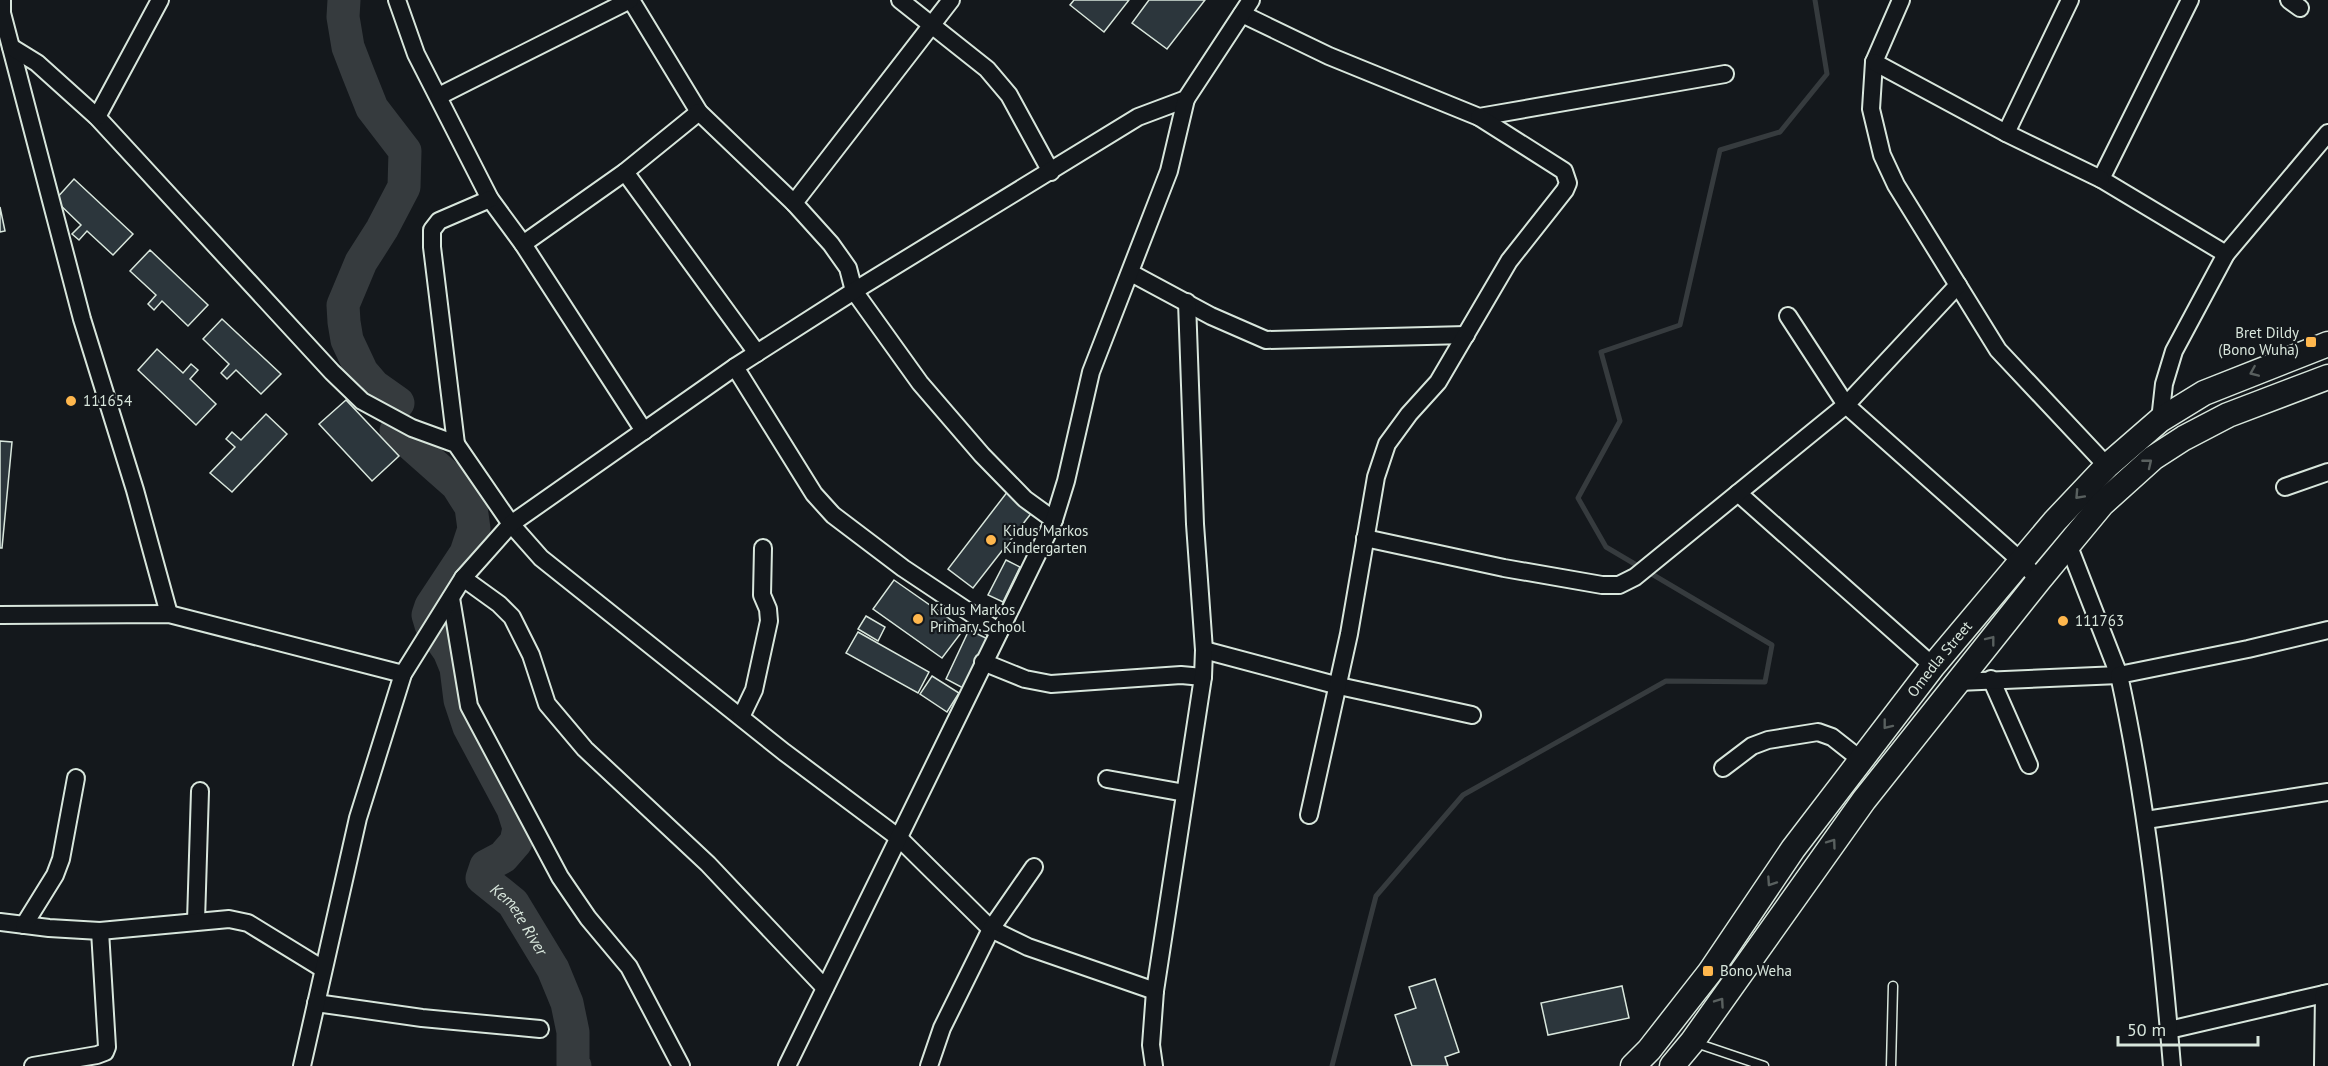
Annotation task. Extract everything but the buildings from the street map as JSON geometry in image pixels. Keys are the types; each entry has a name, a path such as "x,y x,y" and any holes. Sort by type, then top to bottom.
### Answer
{"main road":[{"name":"Omedla Street","path":"1633,1066 1710,972 1793,849 1933,666 2021,561 2107,466 2160,420 2204,393 2328,344"},
{"name":"Omedla Street","path":"1672,1066 1692,1042 1857,809 2102,504 2153,458 2184,438 2228,415 2328,377"},
{"path":"1668,1026 1692,1042"}],"street":[{"path":"98,117 160,0"},
{"path":"397,0 416,54 490,199 523,244 644,431"},
{"path":"439,96 630,0 699,112 794,203 831,244 848,268 854,291 920,383 982,455 1025,499 1054,520"},
{"path":"900,0 987,69 1009,95 1051,172"},
{"path":"794,203 951,0"},
{"path":"1900,0 1874,62 1871,109 1882,155 1896,185 1998,350 2107,466"},
{"path":"2006,133 2070,0"},
{"path":"2101,179 2190,0"},
{"path":"787,1066 1054,520 1066,481 1091,372 1169,171 1186,99 1247,7 1329,56 1479,117 1564,171 1568,183 1565,190 1509,261 1438,382 1409,414 1388,444 1376,477 1339,686 1309,815"},
{"path":"1,9 82,319 135,490 169,614"},
{"path":"11,47 37,63 98,117 332,372 362,401 412,428 456,444"},
{"path":"1874,62 2006,133 2101,179 2226,254"},
{"path":"1479,117 1725,74"},
{"path":"302,1066 358,818 404,674 464,578 511,524 735,367 854,291 1138,117 1186,99"},
{"path":"523,244 625,172 699,112"},
{"path":"2160,420 2164,384 2174,351 2226,254 2328,133"},
{"path":"625,172 757,353"},
{"path":"490,199 439,221 432,230 432,246 456,444 511,524 541,558 741,717 899,838 991,929 1028,947 1155,991"},
{"path":"1131,273 1211,316 1266,340 1466,335"},
{"path":"1365,538 1504,568 1602,585 1619,585 1635,577 1846,405 1958,285"},
{"path":"1154,1066 1151,1046 1155,991 1203,677 1204,650 1194,512 1186,302"},
{"path":"1788,316 1846,405 2021,561 2039,580"},
{"path":"735,367 814,494 832,515 903,568 999,632"},
{"path":"2285,487 2328,472"},
{"path":"1738,493 1933,666"},
{"path":"2068,544 2120,675 2135,748 2146,820 2172,1066"},
{"path":"741,717 754,690 769,621 762,587 763,548"},
{"path":"464,578 499,604 512,618 531,655 547,704 585,749 708,864 825,988"},
{"path":"451,598 469,706 560,877 588,918 628,968 681,1066"},
{"path":"0,615 169,614 404,674"},
{"path":"1958,682 2120,675 2328,630"},
{"path":"1204,650 1339,686 1472,716"},
{"path":"983,662 1025,679 1051,684 1181,675 1203,677"},
{"path":"1991,679 2029,765"},
{"path":"1723,768 1752,746 1768,740 1818,732 1833,737 1860,759"},
{"path":"24,925 55,875 61,859 76,778"},
{"path":"1107,779 1185,793"},
{"path":"196,921 200,791"},
{"path":"2146,820 2328,792"},
{"path":"929,1066 942,1028 991,929 1034,867"},
{"path":"0,922 100,931 196,921 229,920 248,923 323,969"},
{"path":"33,1066 105,1052 107,1047 100,931"},
{"path":"2169,1030 2326,993 2323,1066"},
{"path":"316,1003 422,1018 540,1029"}],"lane":[{"path":"1891,1066 1893,986"},
{"path":"1692,1042 1764,1066"}],"waterway":[{"path":"344,0 343,17 348,47 372,108 405,151 404,187 382,229 361,262 343,305 344,322 347,340 362,372 374,386 398,403"},
{"path":"1332,1066 1376,896 1463,795 1666,681 1765,682 1772,645 1606,547 1578,498 1620,421 1601,352 1680,325 1720,150 1780,132 1827,74 1815,0"},
{"path":"396,431 457,485 471,507 474,529 466,553 431,606 428,615 431,625"},
{"name":"Kemete River","path":"435,631 449,651 456,668 460,700 469,727 513,809 519,828 516,842 503,857 486,866 482,878 513,903 553,969 567,1003 573,1032 573,1064 575,1066"}],"place":[{"name":"Bret Dildy (Bono Wuha)","path":"2311,342"},
{"name":"111654","path":"71,401"},
{"name":"Kidus Markos Kindergarten","path":"991,540"},
{"name":"Kidus Markos Primary School","path":"918,619"},
{"name":"111763","path":"2063,621"},
{"name":"Bono Weha","path":"1708,971"}]}
